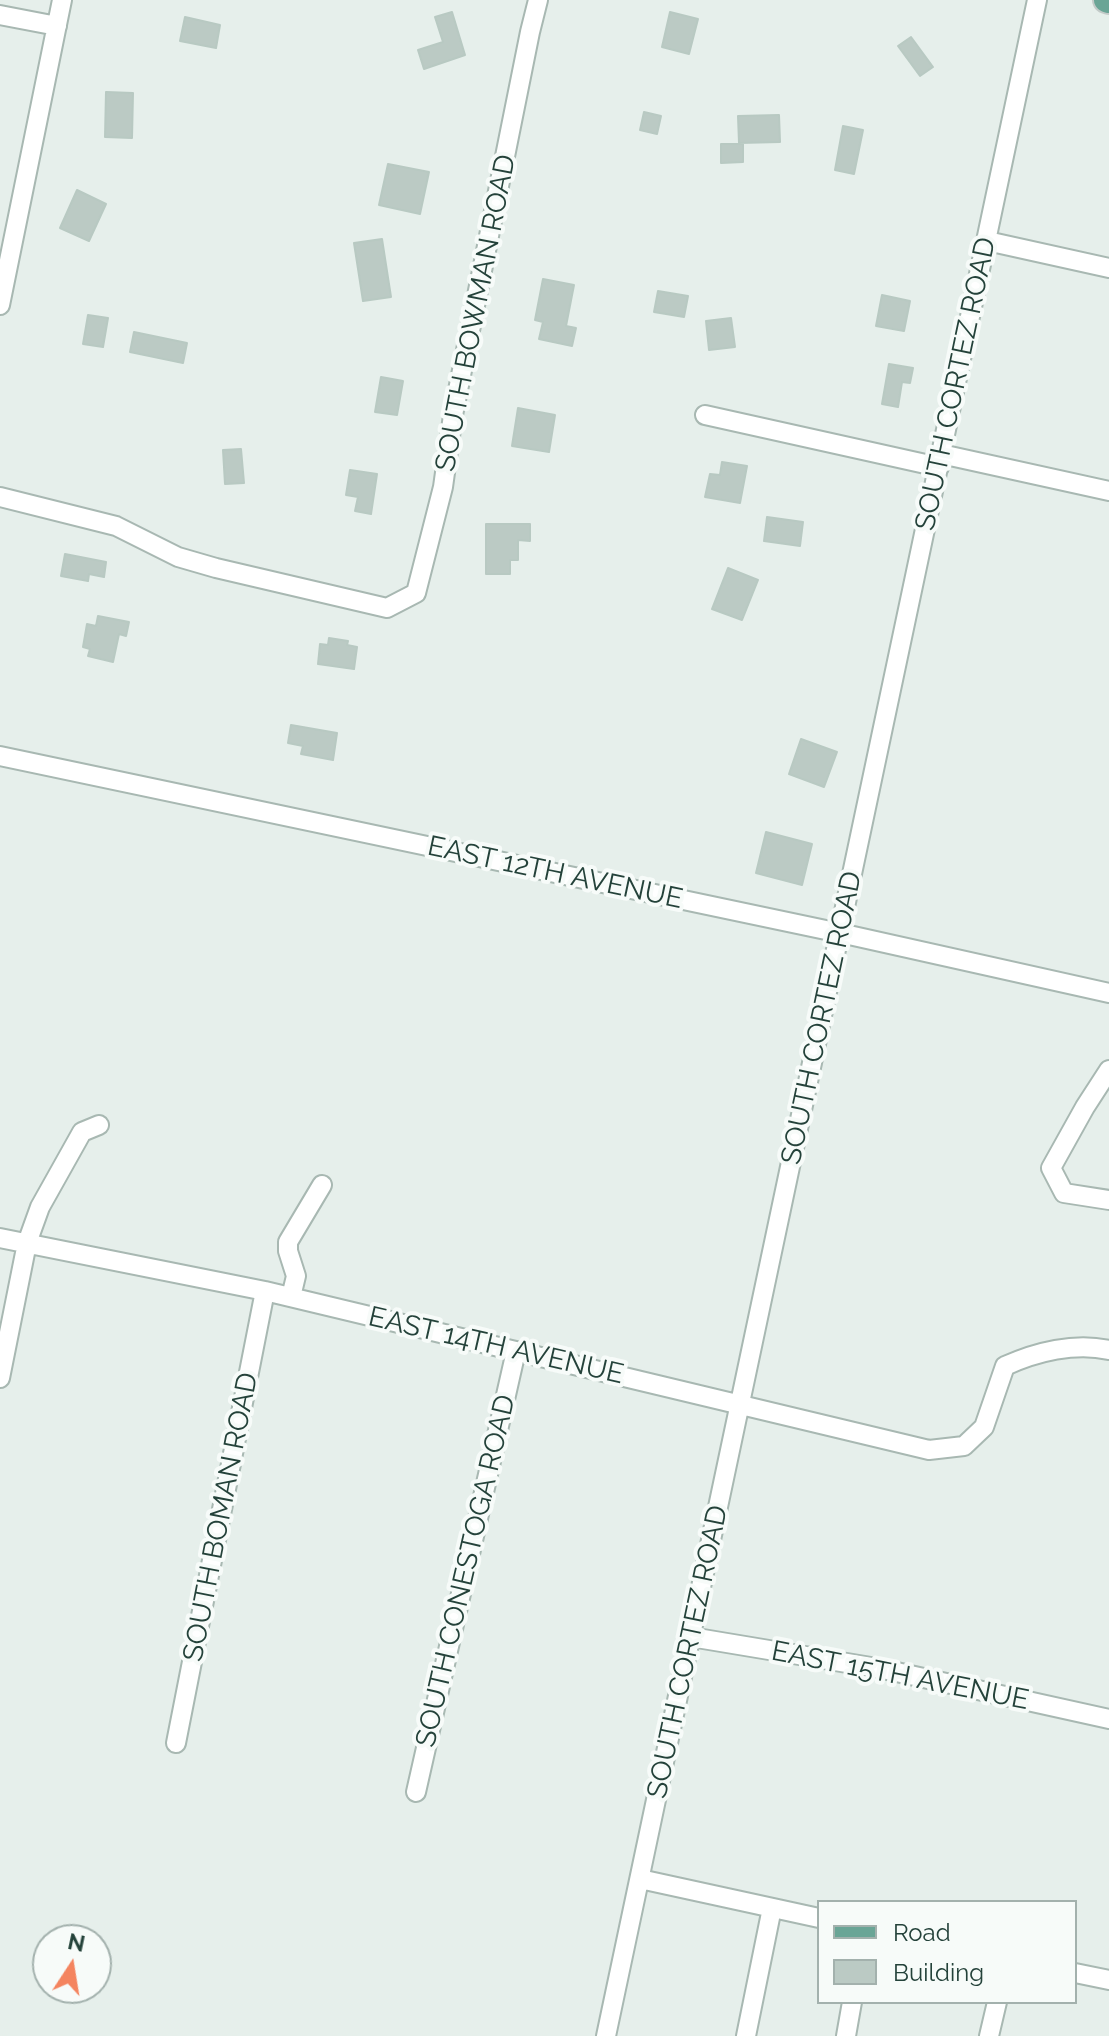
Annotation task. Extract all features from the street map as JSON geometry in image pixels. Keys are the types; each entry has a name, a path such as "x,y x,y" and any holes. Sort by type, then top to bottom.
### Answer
{"street":[{"path":"0,305 62,0"},
{"name":"SOUTH BOWMAN ROAD","path":"0,497 116,526 178,557 216,568 387,608 416,593 443,487 456,401 538,0"},
{"name":"SOUTH CORTEZ ROAD","path":"606,2036 1037,0"},
{"path":"0,15 57,26"},
{"path":"987,241 1109,268"},
{"path":"705,415 1109,491"},
{"name":"EAST 12TH AVENUE","path":"0,756 840,933 1109,993"},
{"path":"1109,1070 1051,1168 1064,1193 1109,1200"},
{"path":"0,1378 27,1243 40,1207 82,1132 99,1125"},
{"path":"291,1297 296,1276 288,1242 322,1185"},
{"name":"EAST 14TH AVENUE","path":"0,1238 265,1291 929,1450 964,1446 984,1427 1005,1366 1032,1354 1090,1348 1109,1350"},
{"name":"SOUTH BOMAN ROAD","path":"176,1743 265,1291"},
{"name":"SOUTH CONESTOGA ROAD","path":"416,1792 516,1351"},
{"name":"EAST 15TH AVENUE","path":"691,1637 883,1669 1109,1719"},
{"path":"640,1879 817,1918"},
{"path":"746,2036 772,1908"},
{"path":"1077,1973 1109,1980"},
{"path":"846,2036 852,2004"},
{"path":"989,2036 997,2004"}],"building":[{"path":"452,12 465,55 424,69 418,50 443,42 435,17"},
{"path":"670,12 698,19 689,54 662,47"},
{"path":"185,17 220,25 216,48 180,41"},
{"path":"911,37 933,67 920,76 898,46"},
{"path":"106,92 133,93 132,138 105,137"},
{"path":"644,112 661,116 657,134 640,130"},
{"path":"779,115 780,142 739,143 738,116"},
{"path":"843,126 863,130 854,174 835,170"},
{"path":"721,144 743,144 743,162 721,163"},
{"path":"388,164 429,172 420,214 379,205"},
{"path":"77,190 106,204 89,241 60,228"},
{"path":"382,239 391,297 363,301 354,243"},
{"path":"543,279 574,285 566,326 576,328 572,346 539,339 543,322 535,320"},
{"path":"658,291 688,296 684,317 654,312"},
{"path":"882,295 910,301 904,331 876,326"},
{"path":"88,315 108,318 103,347 83,344"},
{"path":"731,318 735,347 709,350 706,321"},
{"path":"134,332 187,343 183,363 130,352"},
{"path":"889,364 913,368 910,383 902,382 898,407 882,404"},
{"path":"381,377 403,381 397,415 375,412"},
{"path":"518,408 555,415 549,452 512,446"},
{"path":"241,449 244,483 225,484 223,450"},
{"path":"722,462 747,466 740,503 705,497 710,474 720,475"},
{"path":"350,470 377,474 371,514 355,511 358,497 346,495"},
{"path":"767,517 803,522 800,546 764,541"},
{"path":"486,524 530,524 530,541 518,540 518,560 510,560 510,574 486,574"},
{"path":"65,554 106,562 104,577 89,574 88,581 61,576"},
{"path":"728,568 758,580 742,620 712,609"},
{"path":"98,616 129,622 126,636 119,634 113,662 88,656 90,649 83,647 87,624 96,626"},
{"path":"329,638 348,641 347,645 357,647 354,669 318,664 320,644 328,645"},
{"path":"291,725 337,733 333,760 301,754 303,746 288,743"},
{"path":"801,739 837,752 824,787 789,774"},
{"path":"766,832 812,844 802,885 756,873"}]}
